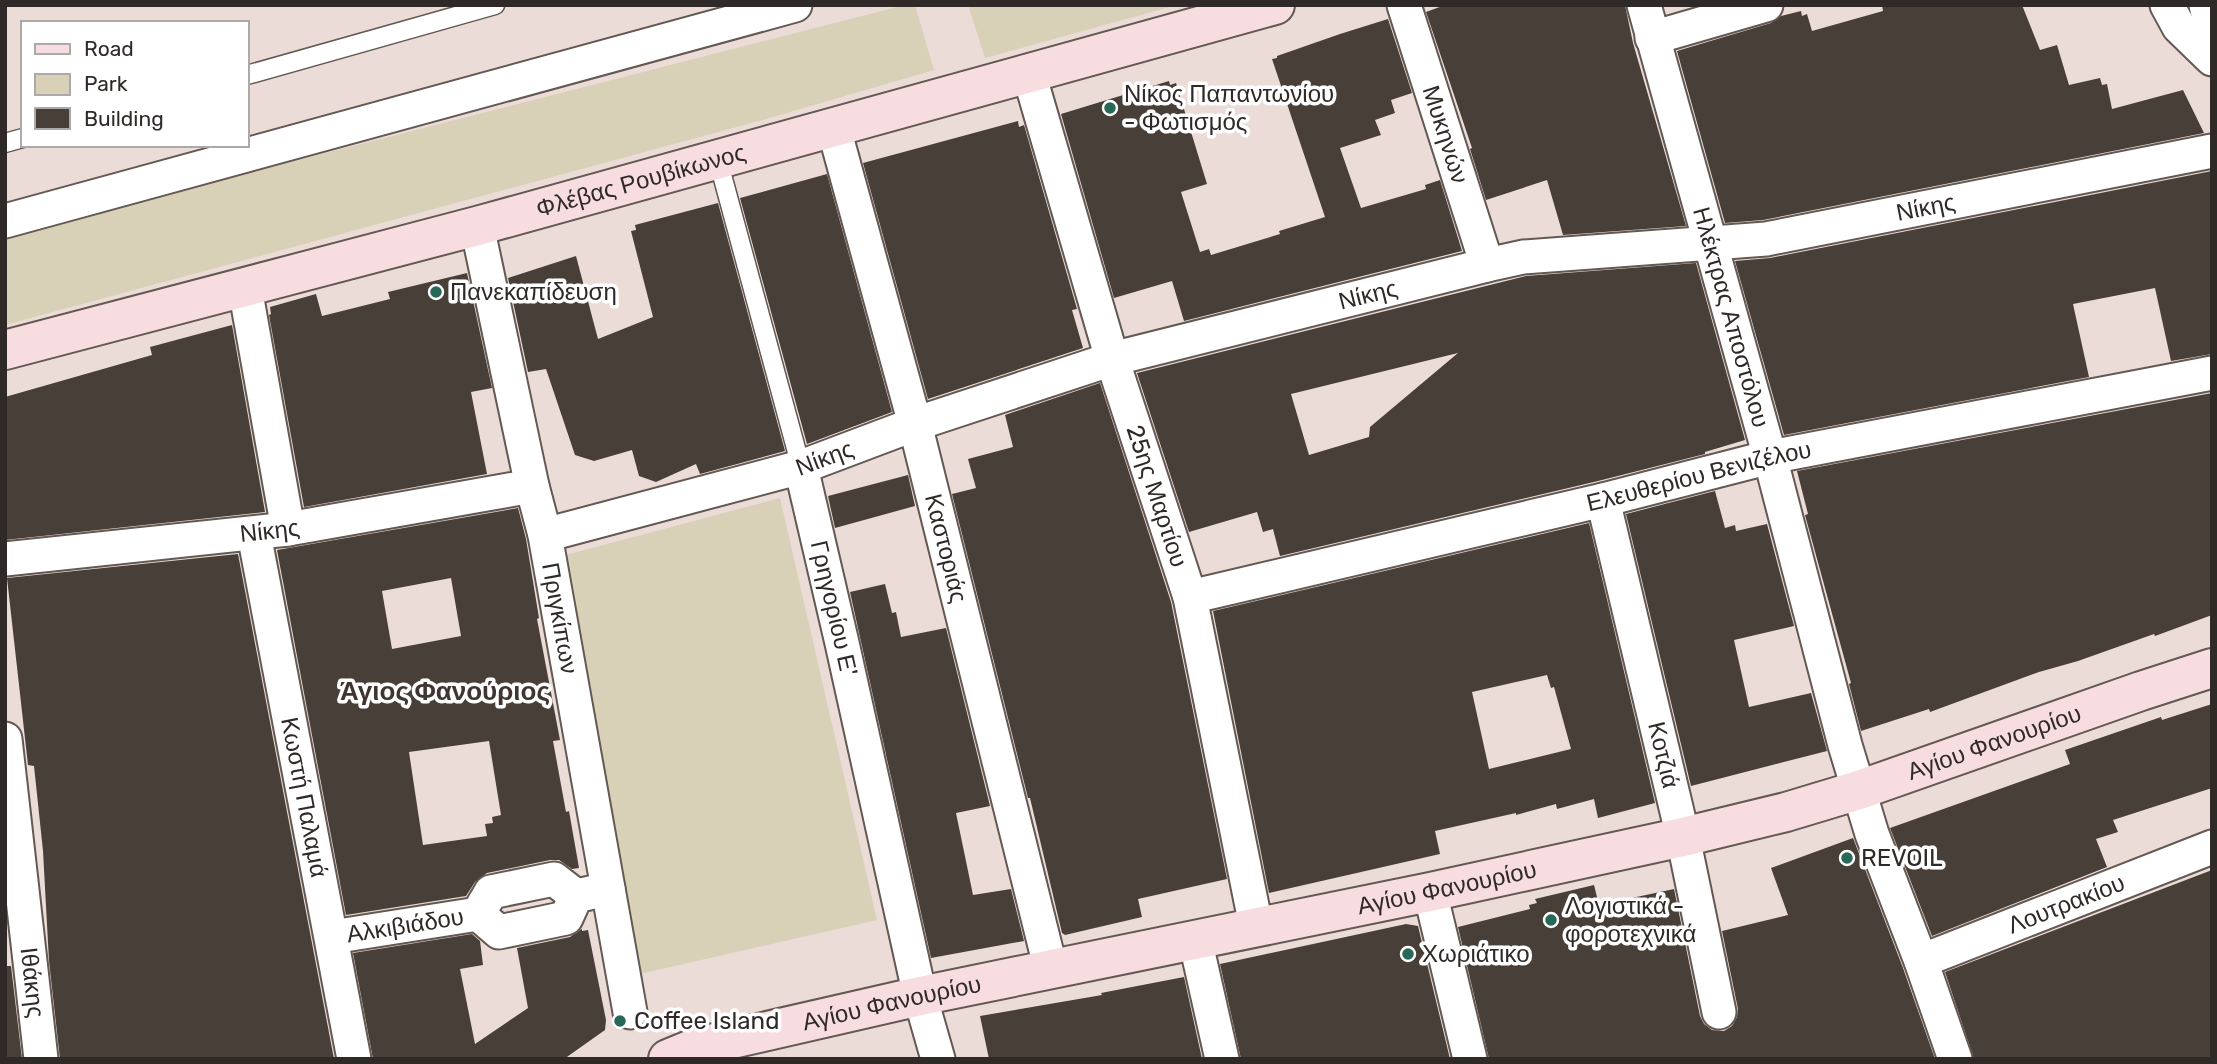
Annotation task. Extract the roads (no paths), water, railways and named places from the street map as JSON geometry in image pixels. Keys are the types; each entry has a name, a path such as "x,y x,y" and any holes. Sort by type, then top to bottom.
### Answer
{"street":[{"path":"5,220 795,5"},
{"name":"Φλέβας Ρουβίκωνος","path":"5,350 477,226 1275,5"},
{"name":"Μυκηνών","path":"1404,5 1487,265"},
{"name":"Ηλέκτρας Αποστόλου","path":"1644,5 1770,457 1859,790 1872,834 1955,1059"},
{"path":"1652,38 1766,5"},
{"path":"2167,5 2179,27 2212,59"},
{"path":"2206,5 2212,31"},
{"name":"25ης Μαρτίου","path":"1029,74 1112,359 1190,597 1256,926"},
{"name":"Καστοριάς","path":"834,129 915,424 1051,970"},
{"name":"Νίκης","path":"545,535 801,467 915,424 1112,359 1487,265 1522,257 1766,239 2212,151"},
{"name":"Πριγκίπων","path":"477,226 532,486 545,535 592,893 630,1012"},
{"path":"245,288 288,529"},
{"name":"Ελευθερίου Βενιζέλου","path":"1190,597 1603,500 1770,457 2212,373"},
{"name":"Γρηγορίου Ε'","path":"801,467 920,996 938,1059"},
{"name":"Νίκης","path":"5,559 254,534 532,486"},
{"name":"Κοτζιά","path":"1603,500 1683,837 1719,1012"},
{"name":"Κωστή Παλαμά","path":"254,534 354,1059"},
{"name":"Αγίου Φανουρίου","path":"668,1059 697,1047 920,996 1430,892 1786,812 1859,790 2212,668"},
{"name":"Ιθάκης","path":"5,739 41,1059"},
{"name":"Λουτρακίου","path":"1921,961 2212,847"},
{"path":"1430,892 1469,1059"},
{"name":"Αλκιβιάδου","path":"331,937 478,914 499,932 566,918 592,893"},
{"path":"1195,939 1222,1059"}],"lane":[{"path":"248,75 495,5"},
{"name":"Γρηγορίου Ε'","path":"718,160 801,467"}],"place":[{"name":"Νίκος Παπαντωνίου - Φωτισμός","path":"1110,108"},
{"name":"Πανεκαπίδευση","path":"436,292"},
{"name":"REVOIL","path":"1847,858"},
{"name":"Λογιστικά - φοροτεχνικά","path":"1551,920"},
{"name":"Χωριάτικο","path":"1408,954"},
{"name":"Coffee Island","path":"620,1021"}],"district":[{"name":"Άγιος Φανούριος","path":"445,691"}]}
